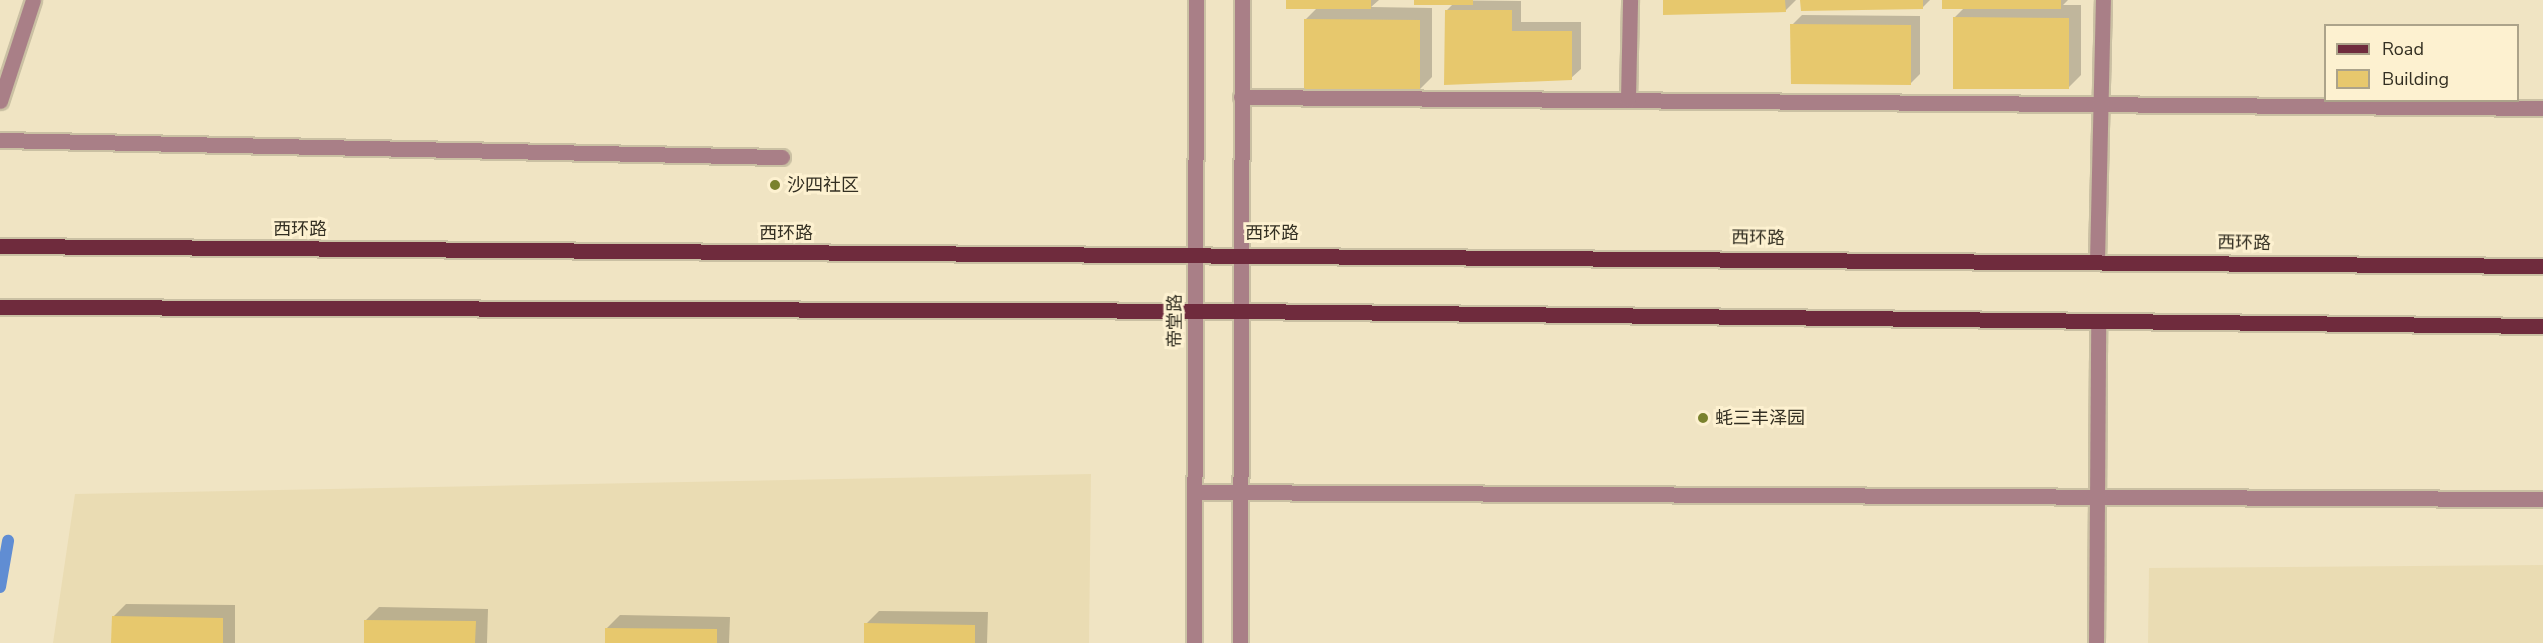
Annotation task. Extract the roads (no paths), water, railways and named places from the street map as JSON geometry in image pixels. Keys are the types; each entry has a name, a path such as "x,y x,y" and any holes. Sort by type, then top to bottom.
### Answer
{"main road":[{"name":"西环路","path":"0,246 1195,255 1241,252 2543,266"},
{"path":"0,308 1195,313 1241,311 2543,326"}],"street":[{"path":"0,101 33,0"},
{"name":"帝堂路","path":"1194,643 1196,0"},
{"path":"1240,643 1242,0"},
{"path":"1628,99 1630,0"},
{"path":"2097,261 2103,0"},
{"path":"1241,97 2101,101 2543,108"},
{"path":"0,140 782,157"},
{"path":"2096,643 2098,321"},
{"path":"1194,492 2543,498"}],"waterway":[{"path":"0,587 8,541"}],"place":[{"name":"沙四社区","path":"775,185"},
{"name":"蚝三丰泽园","path":"1703,418"}]}
